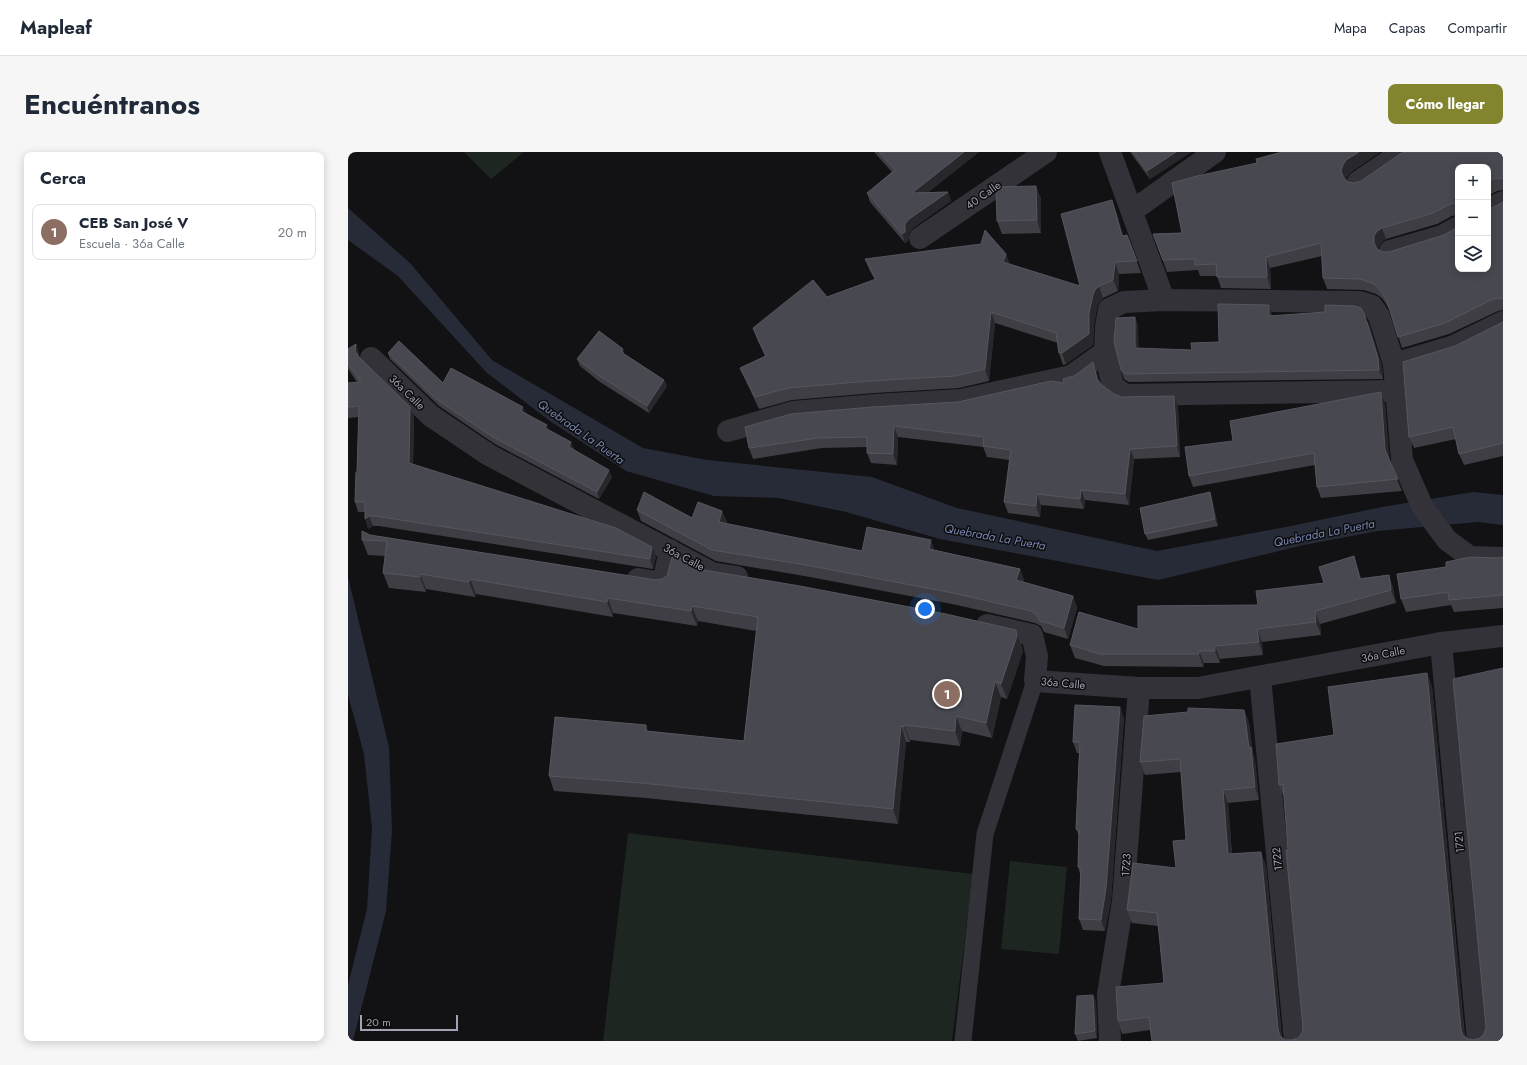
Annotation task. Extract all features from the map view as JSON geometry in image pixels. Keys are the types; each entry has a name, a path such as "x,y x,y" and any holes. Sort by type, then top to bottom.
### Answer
{"street":[{"name":"40 Calle","path":"920,238 1046,152"},
{"path":"1110,152 1164,300"},
{"path":"1132,211 1215,152"},
{"path":"1358,182 1402,152"},
{"path":"1491,208 1503,202"},
{"path":"1390,251 1442,236 1455,229"},
{"path":"1396,391 1125,395 1113,386 1105,352 1106,327 1110,309 1124,302 1164,300 1360,302 1372,306 1379,316 1394,364 1402,460 1422,506 1447,540 1470,557 1503,558"},
{"path":"1394,364 1454,346 1503,322"},
{"path":"728,432 794,412 961,400 1071,376 1105,352"},
{"name":"36a Calle","path":"371,358 431,416 489,455 712,573 756,580"},
{"path":"617,575 663,583 670,550"},
{"name":"36a Calle","path":"968,620 1032,635 1037,656 1035,681 1139,688 1198,688 1441,643 1503,636"},
{"name":"1721","path":"1441,643 1478,1041"},
{"name":"1722","path":"1260,677 1295,1041"},
{"name":"1723","path":"1110,1041 1108,994 1123,901 1139,688"}],"lane":[{"path":"964,1041 985,834 1035,681"}],"shaded area":[{"path":"464,152 524,152 491,179"},
{"path":"628,833 973,874 952,1041 603,1041"},
{"path":"1010,861 1067,867 1059,954 1001,949"}],"water":[{"name":"Quebrada La Puerta","path":"348,208 410,263 492,360 643,448 707,460 872,477 957,508 1157,551 1382,507 1473,492 1503,495 1503,525 1478,522 1378,531 1304,545 1158,580 940,539 846,512 779,498 714,496 626,471 550,421 487,373 398,276 348,240"},
{"path":"348,577 389,747 392,831 386,911 353,1041 348,1041 348,985 367,909 372,828 364,754 348,695"}],"building":[{"path":"879,152 964,152 912,193 948,192 909,219 905,224 905,232 902,234 867,193 895,170"},
{"path":"1133,152 1176,152 1147,171"},
{"path":"1282,152 1359,152 1346,160 1341,171 1344,178 1348,182 1354,183 1361,181 1403,152 1503,152 1503,179 1500,178 1491,180 1491,164 1455,164 1455,203 1448,205 1433,213 1382,228 1377,231 1374,236 1374,243 1377,249 1383,252 1389,252 1444,235 1455,229 1455,272 1491,272 1491,208 1503,202 1503,299 1493,299 1445,323 1398,337 1387,301 1378,287 1372,283 1360,279 1323,278 1321,243 1266,257 1267,277 1217,277 1216,264 1195,265 1195,259 1163,260 1153,234 1182,233 1172,183 1257,163 1256,159"},
{"path":"1036,186 1037,220 997,221 996,187"},
{"path":"1112,200 1122,236 1127,235 1137,261 1115,262 1113,280 1099,286 1093,295 1089,313 1089,334 1062,353 1059,353 1056,333 991,312 985,369 955,376 788,388 755,397 740,368 766,356 753,328 813,280 827,297 876,279 865,259 981,244 985,230 1006,254 1003,262 1080,286 1061,214"},
{"path":"1218,304 1269,305 1269,316 1325,312 1325,305 1355,306 1361,308 1364,313 1378,358 1379,370 1126,374 1121,370 1114,342 1116,318 1135,317 1135,348 1192,350 1191,343 1219,342"},
{"path":"1503,322 1503,443 1459,454 1453,427 1409,437 1403,362 1455,346"},
{"path":"599,331 623,349 621,352 664,380 647,406 598,375 577,359"},
{"path":"399,341 443,383 451,368 523,407 521,411 547,425 545,428 571,442 569,447 609,470 597,492 493,437 436,399 388,353"},
{"path":"356,344 355,351 359,357 410,407 409,463 616,528 652,547 650,559 375,516 369,516 365,519 365,502 355,502 359,406 348,407 348,383 361,382 348,364 348,349"},
{"path":"1093,362 1097,379 1114,394 1121,397 1174,396 1177,446 1130,449 1125,494 1081,490 1080,499 1037,494 1036,506 1004,502 1011,450 983,446 984,437 894,426 893,454 867,453 867,437 818,438 749,448 745,427 791,414 958,402 1051,381 1064,383 1063,379 1074,376"},
{"path":"1381,392 1385,450 1398,479 1317,487 1314,453 1189,476 1185,447 1233,441 1230,421"},
{"path":"644,492 692,518 698,502 722,511 719,522 862,551 867,527 931,540 929,549 1020,569 1016,580 1073,596 1064,628 1040,621 1037,615 1031,611 953,593 806,565 712,550 637,510"},
{"path":"1210,492 1215,519 1145,534 1140,508"},
{"path":"362,531 370,535 656,580 667,576 673,554 704,570 800,586 946,614 1016,630 1017,636 1001,684 995,682 986,723 956,716 955,731 904,725 904,727 901,726 893,809 641,783 549,776 555,717 646,725 646,731 744,741 758,617 692,606 691,611 608,598 607,602 470,579 469,582 420,574 420,577 383,573 387,541 362,540"},
{"path":"1354,556 1360,579 1389,575 1391,590 1315,611 1316,622 1257,629 1259,642 1215,646 1215,651 1199,651 1199,654 1100,654 1070,645 1079,612 1138,629 1138,606 1258,605 1256,591 1324,583 1319,567"},
{"path":"1471,557 1503,557 1503,595 1449,600 1448,592 1401,599 1397,574 1446,567 1446,562"},
{"path":"1503,668 1503,1041 1152,1041 1149,1017 1118,1021 1116,987 1164,983 1157,913 1127,910 1133,863 1176,868 1173,841 1186,840 1180,759 1140,762 1144,716 1188,712 1188,708 1244,710 1249,748 1251,747 1255,787 1223,790 1228,854 1261,852 1278,1029 1280,1036 1285,1040 1292,1040 1298,1038 1302,1033 1303,1027 1286,850 1288,850 1283,784 1279,785 1276,744 1334,735 1328,687 1427,673 1461,1029 1463,1035 1468,1039 1474,1040 1480,1038 1484,1034 1486,1027 1453,679"},
{"path":"1075,705 1120,707 1106,888 1101,920 1079,919 1081,867 1078,867 1079,830 1076,829 1080,742 1073,742"},
{"path":"1093,995 1095,1031 1075,1034 1077,996"}],"place":[{"name":"CEB San José V","path":"947,694"}]}
